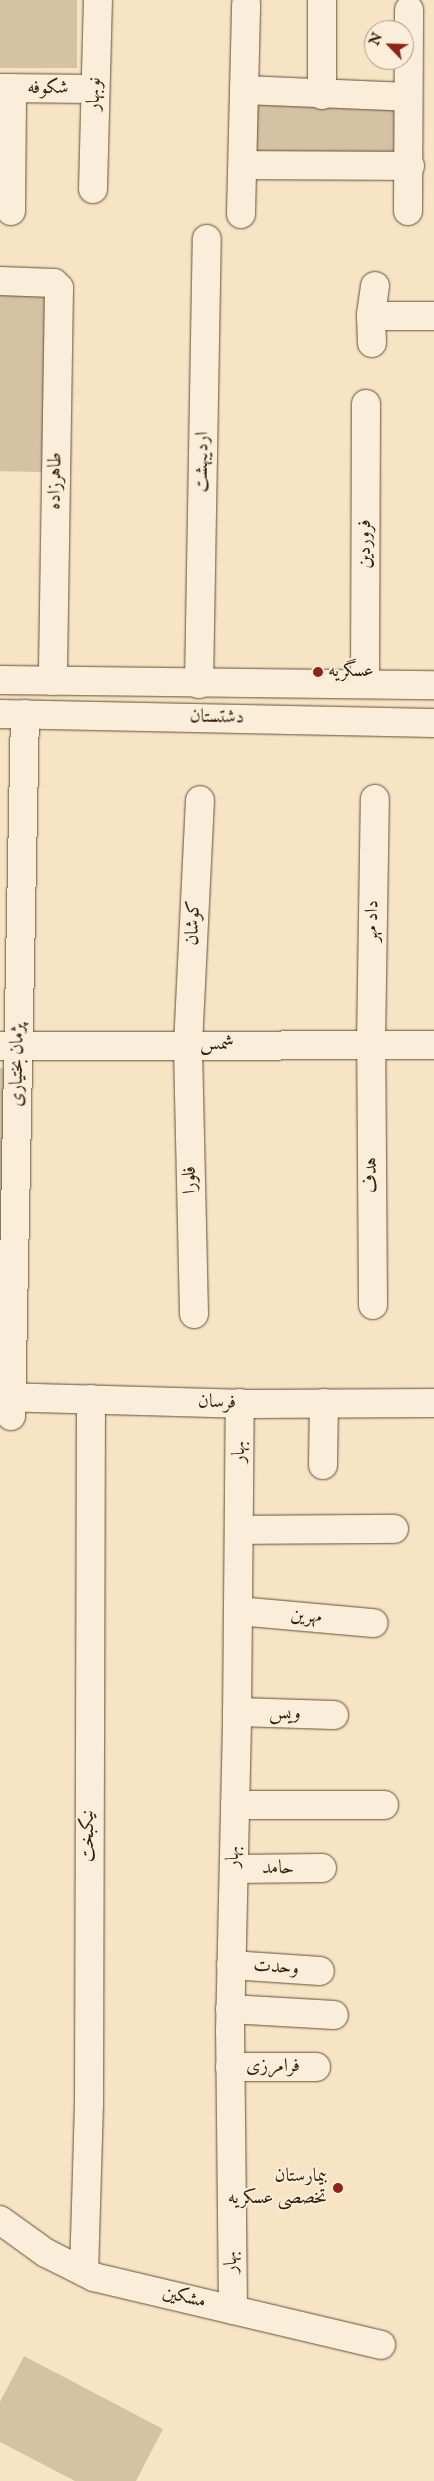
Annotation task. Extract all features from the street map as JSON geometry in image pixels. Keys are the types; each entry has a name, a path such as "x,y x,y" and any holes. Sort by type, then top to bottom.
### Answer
{"street":[{"name":"نوبهار","path":"92,189 98,0"},
{"path":"322,0 322,94"},
{"path":"241,214 246,4"},
{"path":"408,211 410,166 408,97 409,10"},
{"name":"شکوفه","path":"6,88 95,89"},
{"path":"6,88 12,211"},
{"path":"244,90 408,97"},
{"path":"243,165 410,166"},
{"name":"اردیبهشت","path":"200,684 206,240"},
{"name":"طاهرزاده","path":"0,281 54,283 59,288 53,681"},
{"path":"372,343 371,316 375,286"},
{"path":"371,316 434,316"},
{"name":"فروردین","path":"365,684 366,404"},
{"name":"دشتستان","path":"0,680 200,684 434,685"},
{"name":"دشتستان","path":"12,714 434,723"},
{"name":"پژمان بختیاری","path":"6,1406 12,714"},
{"name":"داد مهر","path":"371,1044 375,798"},
{"name":"کوشان","path":"188,1045 200,800"},
{"name":"هدف","path":"371,1044 373,1305"},
{"name":"فلورا","path":"188,1045 194,1314"},
{"name":"شمس","path":"9,1046 434,1045"},
{"name":"فرسان","path":"324,1412 434,1403"},
{"name":"فرسان","path":"6,1406 324,1412 434,1422"},
{"name":"نیکبخت","path":"84,2272 89,2104 91,1408"},
{"name":"بهار","path":"233,2310 230,2009 237,1712 240,1411"},
{"path":"323,1465 324,1412"},
{"path":"239,1530 394,1529"},
{"name":"مهرین","path":"238,1611 373,1623"},
{"name":"ویس","path":"237,1712 334,1716"},
{"path":"235,1805 384,1805"},
{"name":"حامد","path":"234,1869 322,1868"},
{"name":"وحدت","path":"231,1965 320,1971"},
{"path":"230,2009 334,2014"},
{"name":"فرامرزی","path":"230,2067 316,2067"},
{"name":"مشکین","path":"0,2220 46,2253 94,2277 382,2345"}],"shaded area":[{"path":"0,0 77,0 77,68 0,68"},
{"path":"250,105 399,105 399,157 250,157"},
{"path":"0,295 49,296 46,472 0,471"},
{"path":"0,1068 11,1068 0,1376"},
{"path":"24,2356 163,2429 136,2481 75,2481 0,2442 0,2402"}],"place":[{"name":"عسگریه","path":"318,672"},
{"name":"بیمارستان تخصصی عسکریه","path":"338,2188"}]}
